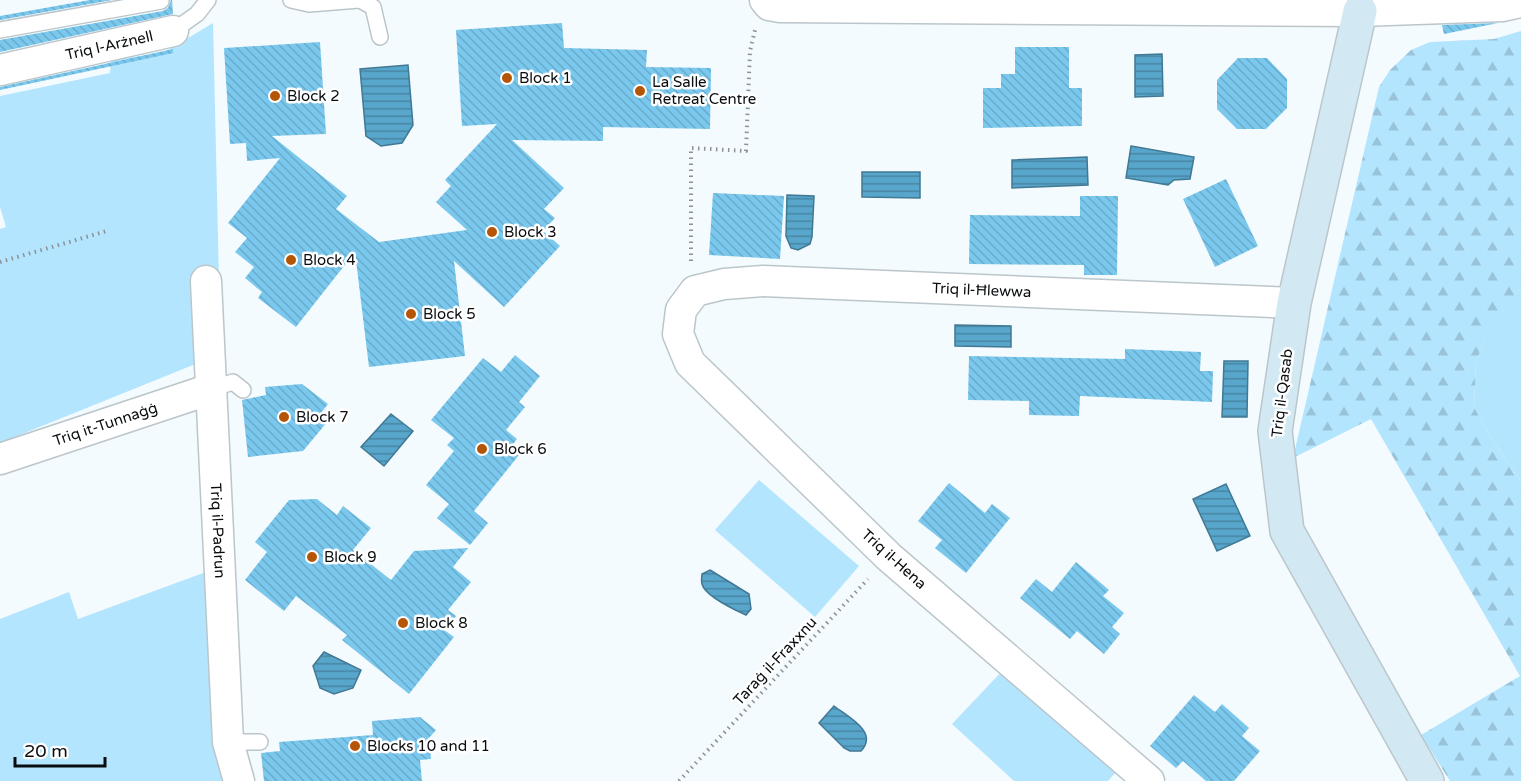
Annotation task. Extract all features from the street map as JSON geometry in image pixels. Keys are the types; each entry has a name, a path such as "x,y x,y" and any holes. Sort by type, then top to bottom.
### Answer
{"street":[{"path":"765,0 769,5 780,7 1360,11 1502,6 1521,2"},
{"name":"Triq il-Qasab","path":"1360,11 1294,303 1275,431 1287,531 1427,781"},
{"name":"Triq l-Arżnell","path":"0,70 173,31"},
{"name":"Triq il-Padrun","path":"206,281 228,742 239,781"},
{"name":"Triq il-Ħlewwa","path":"688,301 724,284 763,281 1294,303"},
{"name":"Triq il-Hena","path":"688,301 678,334 690,363 889,557 1149,781"},
{"name":"Triq it-Tunnaġġ","path":"0,459 211,389"}],"lane":[{"name":"Triq l-Arżnell","path":"173,31 197,14 208,0"},
{"path":"291,0 309,4 369,2 380,37"},
{"path":"0,30 161,1"},
{"path":"211,389 233,382 243,390"},
{"path":"228,742 261,742"}],"path":[{"path":"688,301 691,265 691,148 746,151 750,51"},
{"path":"0,262 108,231"},
{"name":"Taraġ il-Fraxxnu","path":"679,781 889,557"}],"green space":[{"path":"213,23 219,279 198,363 0,443 0,229 6,227 0,207 0,96 110,73 111,60 163,53"},
{"path":"1521,31 1521,288 1490,325 1476,362 1474,407 1490,436 1521,482 1521,781 1450,781 1421,735 1520,676 1371,419 1293,458 1379,87 1390,70 1411,50 1430,42 1494,39"},
{"path":"1521,288 1521,482 1490,436 1474,407 1476,362 1490,324"},
{"path":"759,480 859,566 815,617 715,530"},
{"path":"206,572 243,781 0,781 0,619 69,592 78,619"},
{"path":"1004,669 1116,772 1108,781 1014,781 952,724"}],"shaded area":[{"path":"1162,54 1163,96 1135,97 1135,55"},
{"path":"408,65 413,125 402,143 381,146 366,136 360,69"},
{"path":"1131,146 1194,157 1190,179 1174,180 1168,185 1126,178"},
{"path":"1087,157 1088,185 1012,188 1012,160"},
{"path":"862,172 920,172 920,198 862,197"},
{"path":"787,195 814,196 810,244 798,250 791,248 786,236"},
{"path":"955,325 1011,326 1011,347 955,346"},
{"path":"1224,361 1248,361 1247,417 1222,417"},
{"path":"391,414 413,431 384,466 361,447"},
{"path":"1226,484 1250,536 1217,551 1193,499"},
{"path":"710,570 749,594 751,609 746,615 721,602 704,589 702,574"},
{"path":"324,652 361,670 353,688 334,694 320,688 313,666"},
{"path":"834,706 864,731 866,744 861,751 850,751 844,748 819,723"}],"building":[{"path":"90,0 112,0 0,20 0,16"},
{"path":"171,0 173,14 0,52 0,40 163,11 168,8"},
{"path":"562,23 564,48 647,50 646,67 711,68 710,129 603,127 603,141 512,140 564,188 544,209 555,218 543,231 560,246 504,307 454,261 465,356 369,367 355,252 296,327 258,298 262,292 245,278 254,267 235,252 247,238 228,223 280,158 247,161 246,143 230,144 224,48 320,42 326,134 272,136 347,196 336,209 379,242 467,230 436,202 451,186 445,180 497,124 462,126 456,30"},
{"path":"1498,23 1444,34 1442,25"},
{"path":"1015,47 1069,47 1069,88 1082,88 1082,126 983,128 983,88 1001,88 1001,74 1015,74"},
{"path":"173,49 173,53 0,90 0,87"},
{"path":"1238,58 1267,58 1287,79 1287,108 1266,129 1237,129 1217,109 1217,80"},
{"path":"1226,179 1258,246 1215,267 1183,199"},
{"path":"713,193 784,196 780,259 709,255"},
{"path":"1080,196 1118,196 1117,275 1084,275 1084,265 969,264 970,215 1080,216"},
{"path":"1125,349 1201,352 1200,371 1213,371 1212,402 1080,396 1079,416 1029,415 1029,401 968,400 969,356 1125,359"},
{"name":"Block 6","path":"515,355 540,376 519,402 525,407 506,430 517,439 510,448 519,455 474,511 488,523 470,545 437,518 449,504 426,485 454,451 447,445 454,438 431,420 483,358 501,372"},
{"name":"Block 7","path":"302,384 328,404 320,414 328,421 303,451 248,457 242,400 266,395 265,387"},
{"path":"949,483 985,513 992,504 1010,518 966,573 935,548 942,540 918,521"},
{"path":"317,499 337,515 343,506 371,528 353,550 391,580 414,551 468,548 453,567 471,582 448,610 456,616 444,630 454,637 409,694 342,640 347,635 296,596 284,611 245,580 267,552 255,542 289,500"},
{"path":"1076,562 1109,590 1103,596 1124,613 1112,627 1120,634 1104,654 1077,631 1070,639 1020,598 1036,579 1052,592"},
{"path":"1194,695 1215,712 1222,704 1249,728 1242,736 1260,751 1234,781 1206,781 1183,761 1176,768 1150,746"},
{"name":"Blocks 10 and 11","path":"420,717 436,730 429,738 431,759 420,760 422,781 264,781 261,753 280,751 279,742 373,735 372,721"}],"place":[{"name":"Block 1","path":"507,78"},
{"name":"La Salle Retreat Centre","path":"640,91"},
{"name":"Block 2","path":"275,96"},
{"name":"Block 3","path":"492,232"},
{"name":"Block 4","path":"291,260"},
{"name":"Block 5","path":"411,314"},
{"name":"Block 7","path":"284,417"},
{"name":"Block 6","path":"482,449"},
{"name":"Block 9","path":"312,557"},
{"name":"Block 8","path":"403,623"},
{"name":"Blocks 10 and 11","path":"355,746"}]}
